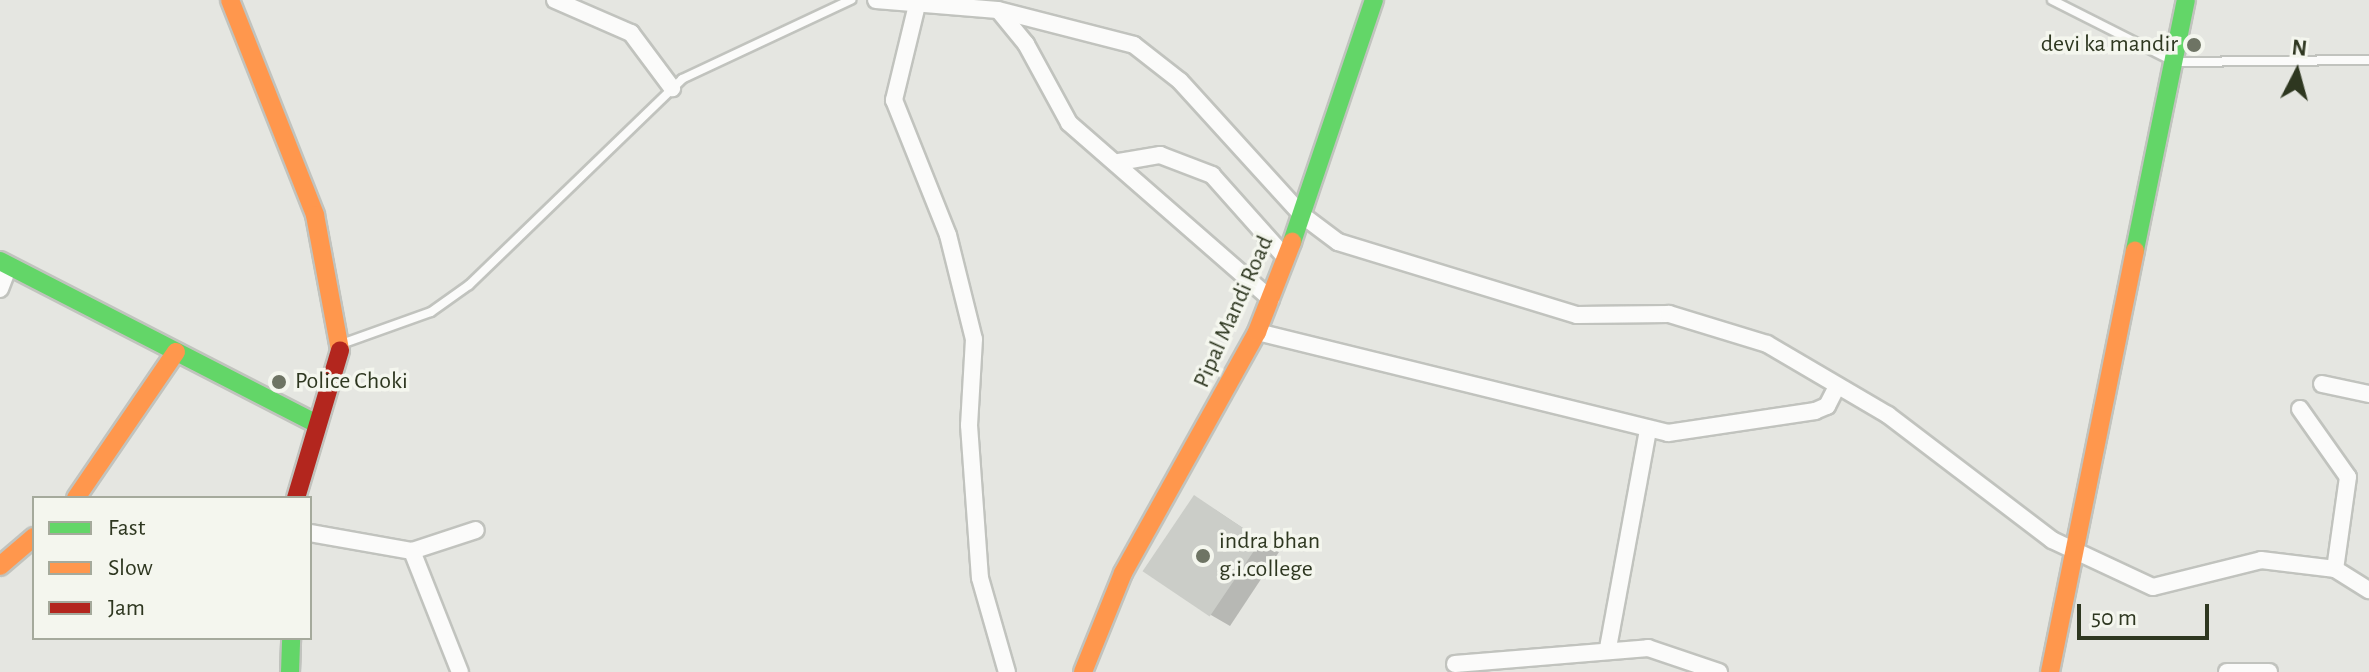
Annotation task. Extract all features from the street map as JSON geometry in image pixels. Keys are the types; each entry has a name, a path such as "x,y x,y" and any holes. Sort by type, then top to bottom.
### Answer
{"street":[{"path":"230,0 315,215 343,343 313,422 296,496"},
{"path":"555,0 631,33 672,88"},
{"path":"876,0 916,9 994,5 1112,37 1156,59 1302,215 1363,255 1489,293 1577,315 1669,314 1767,344 1888,415 2069,550 2153,587 2243,562 2335,569 2369,590"},
{"name":"Pipal Mandi Road","path":"1083,672 1123,573 1257,332 1302,215 1374,0"},
{"path":"2050,672 2069,550 2186,0"},
{"path":"994,5 1026,44 1069,123 1119,162 1271,299"},
{"path":"916,9 894,100 948,235 971,325 969,425 980,578 1007,672"},
{"path":"1119,162 1160,155 1212,175 1285,257"},
{"path":"0,289 5,264 313,422"},
{"path":"1257,332 1648,429 1680,433 1815,411 1827,406 1837,386"},
{"path":"77,496 176,352"},
{"path":"2322,384 2369,394"},
{"path":"2300,409 2348,477 2335,569"},
{"path":"1608,648 1648,429"},
{"path":"312,533 412,551 476,530"},
{"path":"0,566 32,539"},
{"path":"412,551 460,672"},
{"path":"290,672 291,640"},
{"path":"1455,664 1608,648 1668,652 1719,672"},
{"path":"2227,672 2269,672"}],"lane":[{"path":"343,343 431,312 469,285 672,88 851,0"},
{"path":"2052,0 2175,62 2369,60"}],"building":[{"name":"indra bhan g.i.college","path":"1194,495 1261,540 1210,617 1143,571"}],"traffic: fast":[{"path":"1292,242 1374,0"},
{"path":"2135,250 2186,0"},
{"path":"0,261 313,422"},
{"path":"290,672 291,640"}],"traffic: slow":[{"path":"230,0 315,215 340,350"},
{"path":"1083,672 1123,573 1257,332 1292,242"},
{"path":"2050,672 2135,250"},
{"path":"77,496 176,352"},
{"path":"0,566 32,539"}],"traffic: jam":[{"path":"297,496 340,350"}],"place":[{"name":"devi ka mandir","path":"2194,45"},
{"name":"Police Choki","path":"279,382"},
{"name":"indra bhan g.i.college","path":"1203,556"}]}
